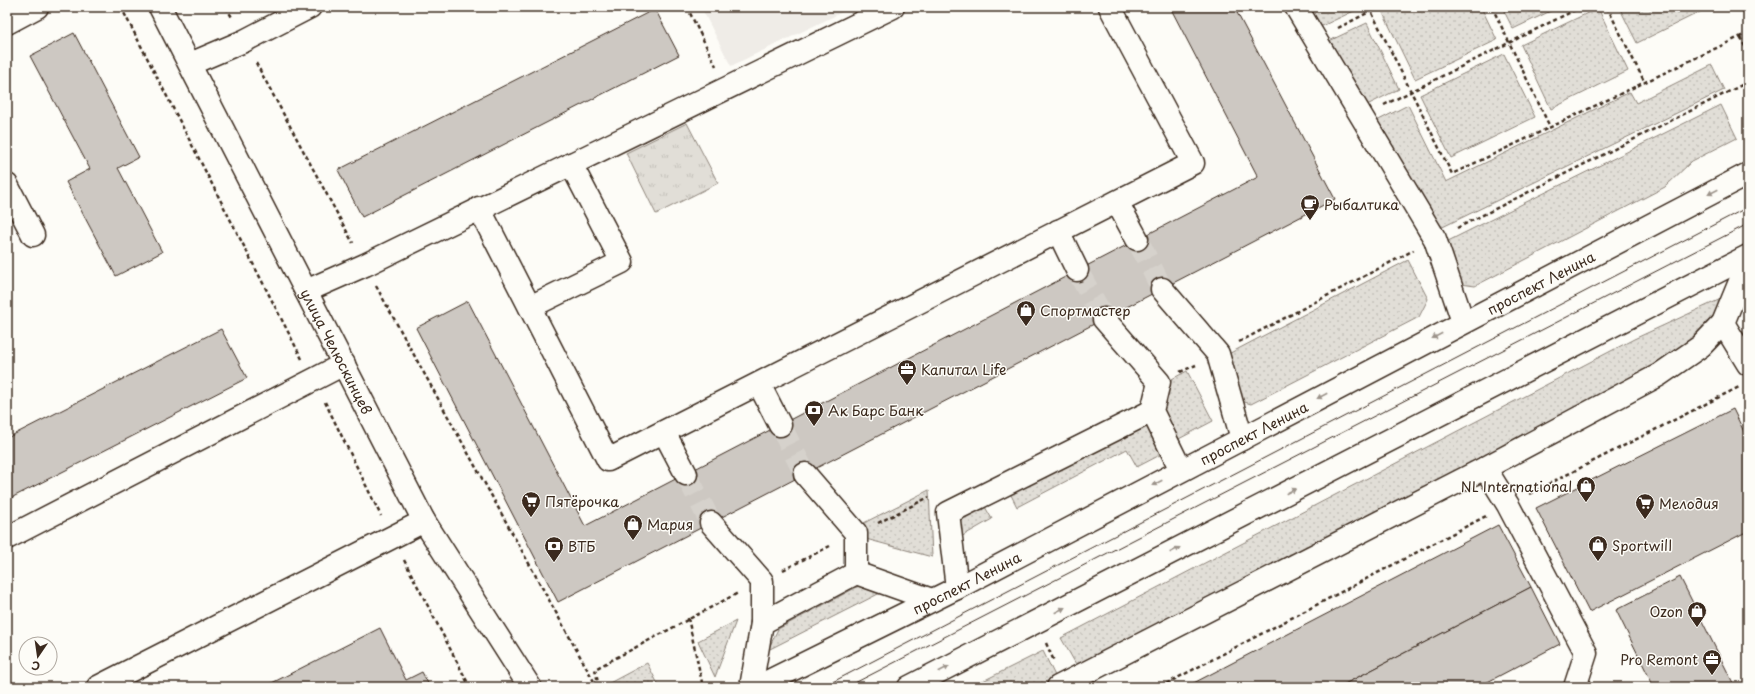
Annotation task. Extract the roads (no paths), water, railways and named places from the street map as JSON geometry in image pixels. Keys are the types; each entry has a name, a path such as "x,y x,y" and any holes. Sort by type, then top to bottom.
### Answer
{"main road":[{"path":"7,22 38,7"},
{"name":"улица Челюскинцев","path":"160,7 424,521 530,687"},
{"path":"190,64 244,41 310,7"},
{"path":"306,291 365,265 479,208 894,7"},
{"path":"479,208 608,460 1193,163 1110,7"},
{"path":"1296,7 1435,239 1462,322"},
{"path":"530,307 622,262 571,164"},
{"name":"проспект Ленина","path":"757,687 956,588 1462,322 1748,174"},
{"path":"7,185 34,235"},
{"path":"1117,202 1137,239"},
{"path":"1058,232 1077,270"},
{"path":"909,687 1748,256"},
{"path":"1058,687 1485,468 1660,375 1701,346 1723,323 1748,262"},
{"path":"1162,289 1218,354 1242,439"},
{"path":"1104,319 1159,382 1152,411 1181,470"},
{"path":"1723,323 1747,374"},
{"path":"7,538 314,381 344,364"},
{"path":"759,384 780,425"},
{"path":"956,588 948,513 1152,411"},
{"path":"664,432 686,474"},
{"path":"1485,468 1508,505 1586,653 1575,687"},
{"path":"805,474 856,533 856,573"},
{"path":"98,687 424,521"},
{"path":"711,523 762,581 762,623 751,687"},
{"path":"762,623 856,573 932,600"}],"tunnel":[{"path":"1137,239 1162,289"},
{"path":"1077,270 1104,319"},
{"path":"780,425 805,474"},
{"path":"686,474 711,523"}],"tram line":[{"path":"823,687 1748,207"},
{"path":"847,687 1748,224"}],"place":[{"name":"Рыбалтика","path":"1310,221"},
{"name":"Спортмастер","path":"1026,327"},
{"name":"Капитал Life","path":"907,386"},
{"name":"Ак Барс Банк","path":"814,427"},
{"name":"NL International","path":"1586,503"},
{"name":"Пятёрочка","path":"531,518"},
{"name":"Мелодия","path":"1645,520"},
{"name":"Мария","path":"633,541"},
{"name":"Sportwill","path":"1598,562"},
{"name":"ВТБ","path":"554,563"},
{"name":"Ozon","path":"1697,628"},
{"name":"Pro Remont","path":"1712,676"}]}
